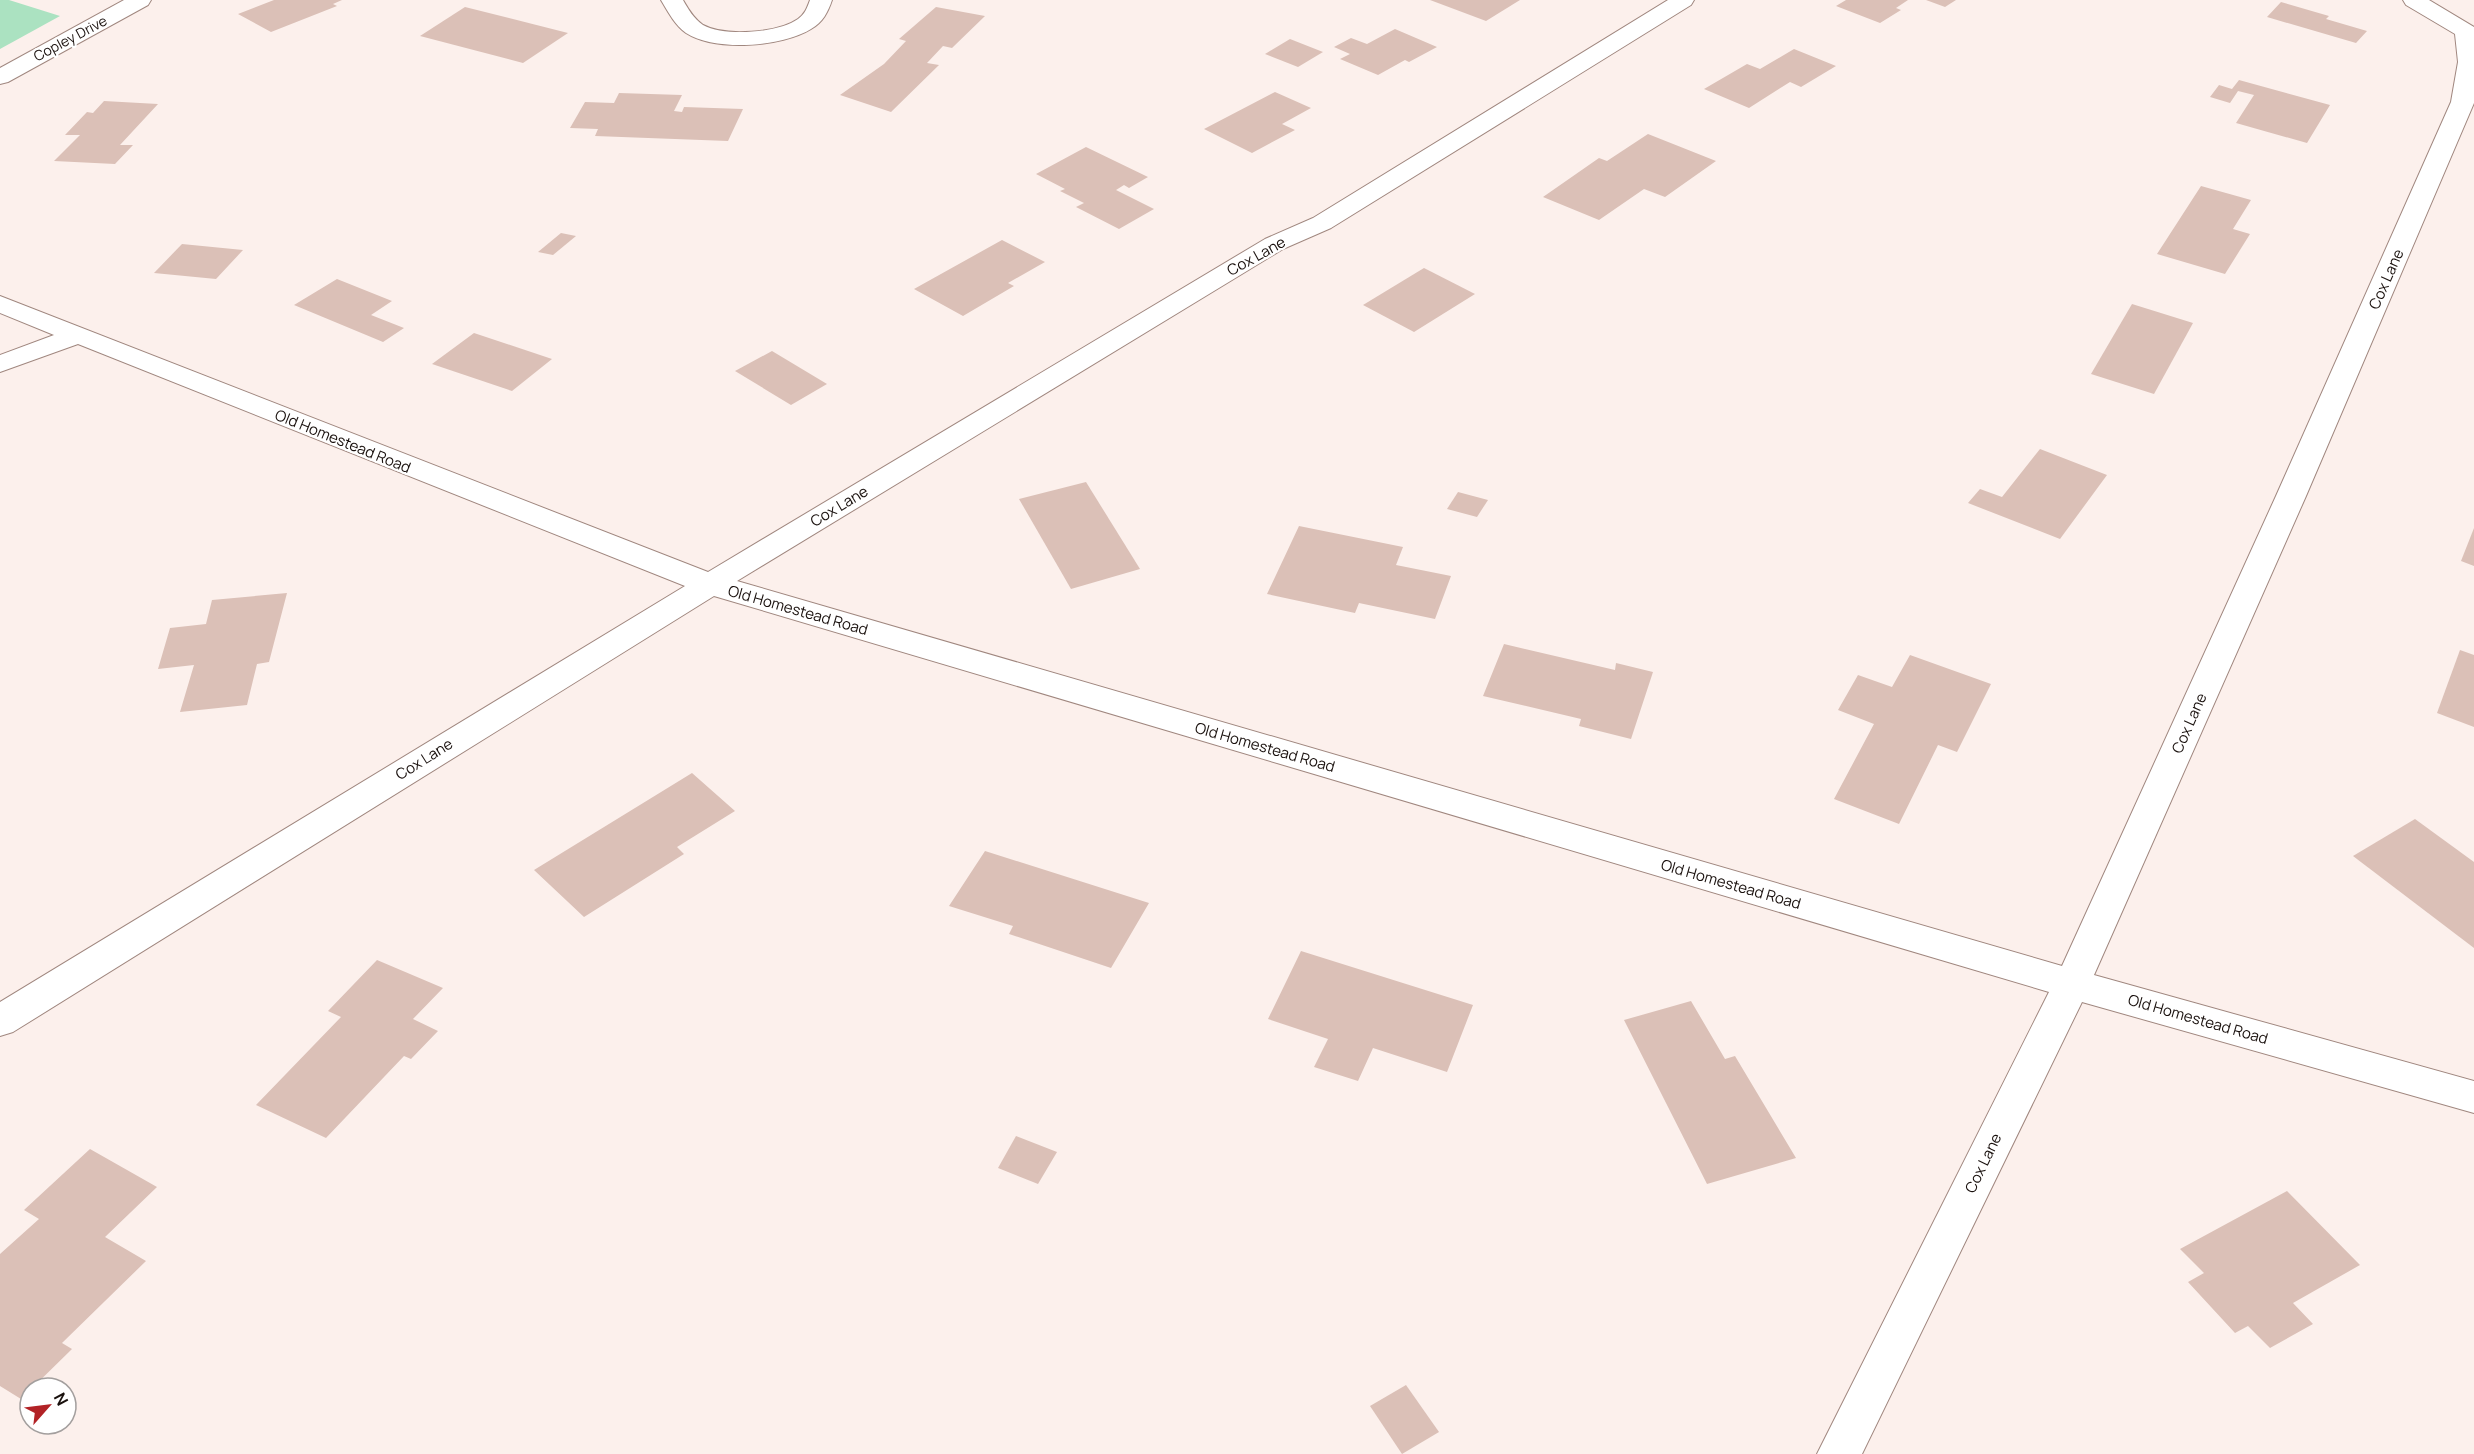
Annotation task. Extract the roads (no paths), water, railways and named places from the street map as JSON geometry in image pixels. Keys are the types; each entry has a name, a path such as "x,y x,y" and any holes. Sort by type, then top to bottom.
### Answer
{"street":[{"name":"Copley Drive","path":"0,77 140,0"},
{"path":"672,0 685,20 699,32 739,39 770,36 797,28 815,15 820,8 821,0"},
{"name":"Cox Lane","path":"0,1021 710,584 1274,243 1322,223 1683,0"},
{"name":"Cox Lane","path":"1839,1454 2072,984 2305,464 2463,102 2469,62 2466,31 2414,0"},
{"path":"0,304 77,335"},
{"path":"0,364 77,335"},
{"name":"Old Homestead Road","path":"77,335 710,584 2072,984 2474,1097"}]}
